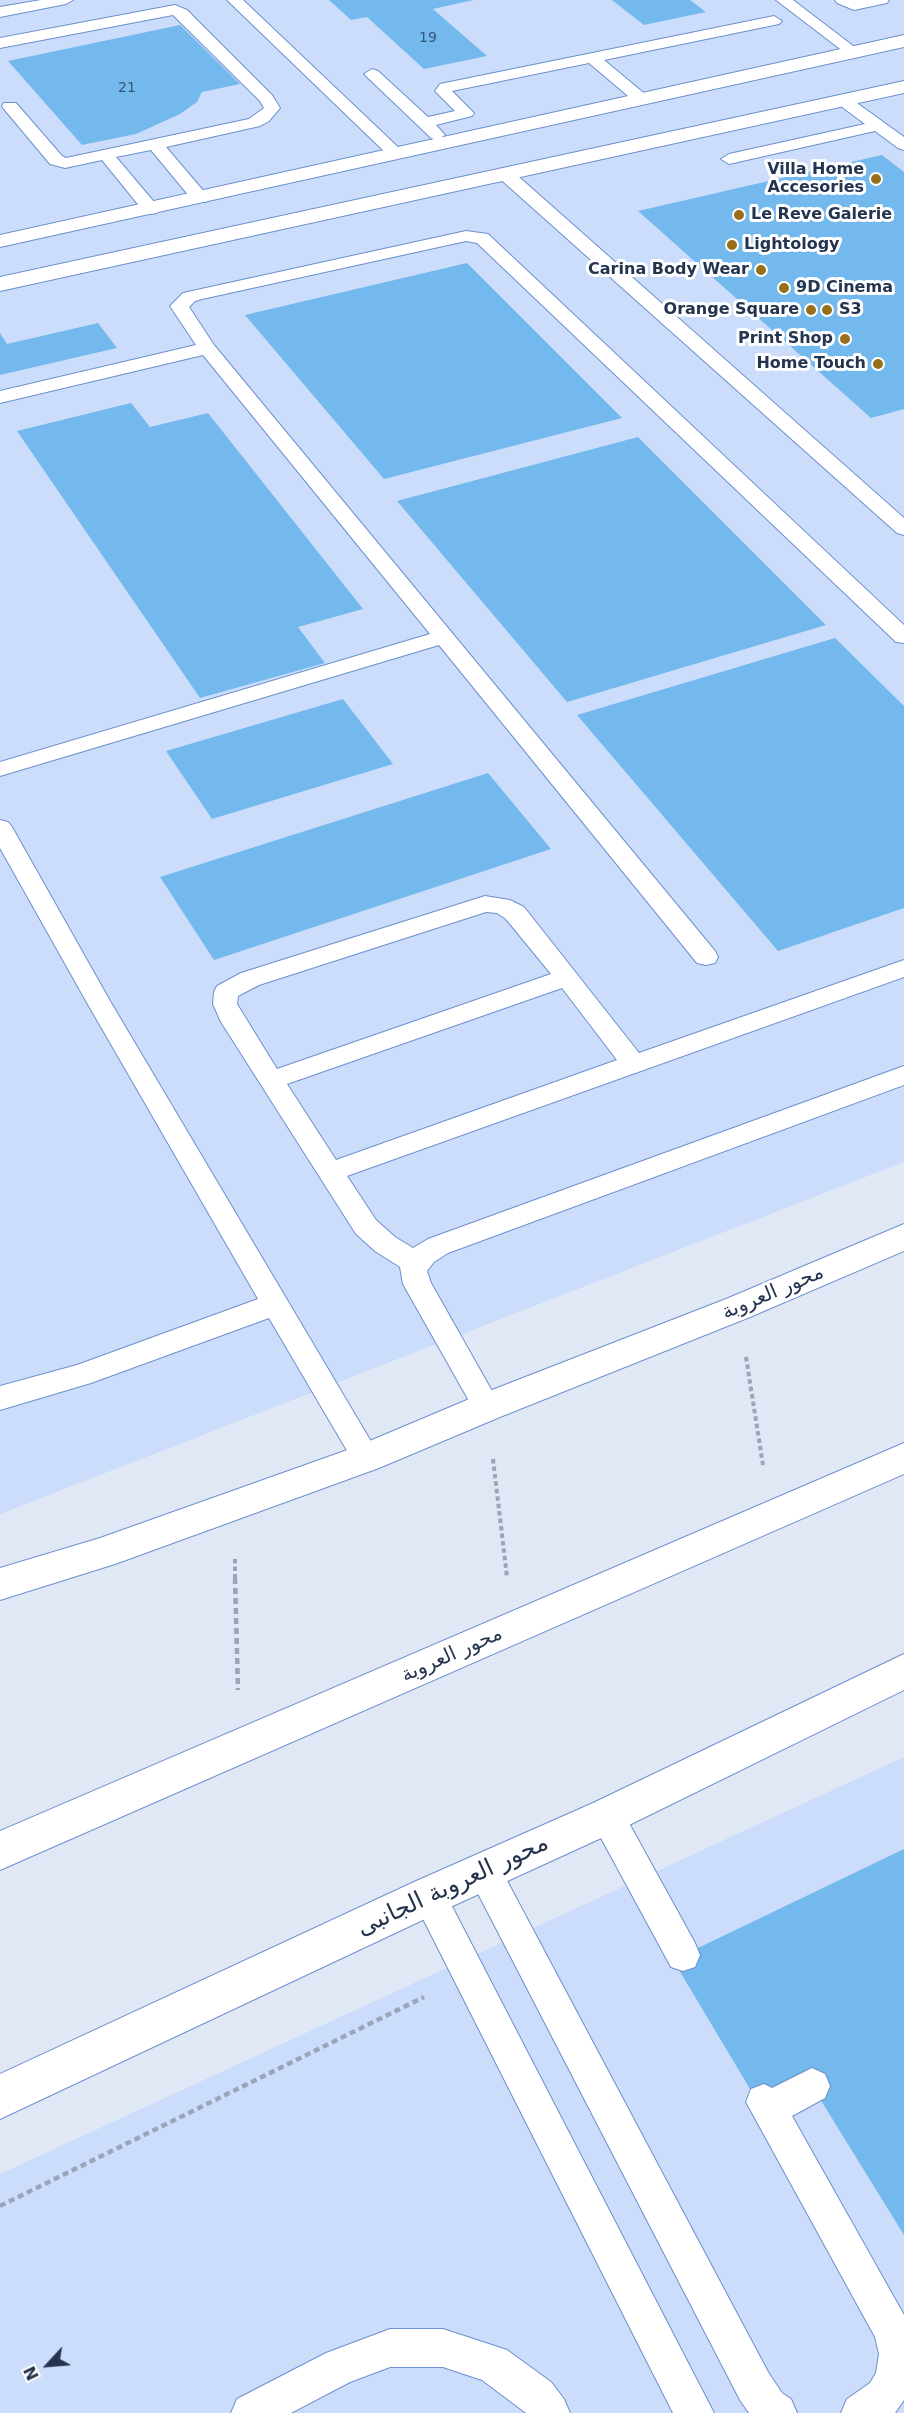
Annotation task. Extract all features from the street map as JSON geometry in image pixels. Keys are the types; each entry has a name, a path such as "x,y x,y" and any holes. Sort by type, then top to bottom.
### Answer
{"street":[{"path":"0,241 904,41"},
{"path":"0,284 904,87"},
{"name":"محور العروبة","path":"0,1584 102,1553 233,1508 366,1458 487,1407 738,1308 904,1238"},
{"name":"محور العروبة","path":"0,1851 904,1458"},
{"name":"محور العروبة الجانبى","path":"0,2097 607,1815 904,1671"}],"lane":[{"path":"0,12 66,0"},
{"path":"234,0 394,153"},
{"path":"783,0 853,52"},
{"path":"842,0 854,5 882,0"},
{"path":"0,43 170,10 182,13 266,98 272,108 263,118 254,123 65,163 57,162 10,106"},
{"path":"424,123 466,113 443,91 444,88 774,21"},
{"path":"592,58 640,98"},
{"path":"372,74 444,141"},
{"path":"844,101 904,146"},
{"path":"729,159 877,126"},
{"path":"155,144 200,198"},
{"path":"106,155 151,209"},
{"path":"504,173 904,529"},
{"path":"706,957 207,348 179,306 189,297 466,236 482,238 904,637"},
{"path":"0,397 207,348"},
{"path":"0,769 444,637"},
{"path":"0,827 98,1001 366,1458"},
{"path":"415,1263 386,1244 366,1227 230,1016 225,1004 226,992 250,979 485,904 502,906 515,913 529,928 633,1064"},
{"path":"330,1172 904,968"},
{"path":"272,1080 566,978"},
{"path":"487,1407 417,1284 413,1271 415,1263 438,1246 904,1075"},
{"path":"0,1398 81,1375 276,1304"},
{"path":"607,1815 683,1955"},
{"path":"484,1871 754,2386 768,2407 777,2413"},
{"path":"429,1896 694,2413"},
{"path":"812,2086 766,2105 892,2331 898,2354 895,2378 884,2397 861,2413"},
{"path":"251,2413 340,2367 390,2348 442,2348 493,2364 537,2396 550,2413"}],"path":[{"path":"738,1308 772,1516"},
{"path":"487,1407 513,1628"},
{"path":"233,1508 240,1747"},
{"path":"0,2206 469,1975"}],"shaded area":[{"path":"0,0 904,0 904,1162 0,1514"},
{"path":"904,1757 904,2413 0,2413 0,2174"}],"building":[{"path":"329,0 473,0 433,9 487,56 424,69 367,17 351,20"},
{"path":"612,0 690,0 706,12 644,25"},
{"path":"180,25 240,84 202,92 197,102 180,114 136,134 82,145 8,61"},
{"name":"S3","path":"882,155 904,172 904,409 871,418 638,211"},
{"path":"467,263 622,418 384,479 245,315"},
{"path":"98,323 117,348 0,375 0,333 7,344"},
{"path":"131,403 150,427 208,413 363,609 298,627 325,663 200,698 17,431"},
{"path":"638,437 826,625 567,702 397,501"},
{"path":"835,638 904,706 904,908 778,951 577,715"},
{"path":"343,699 393,764 212,819 166,751"},
{"path":"488,773 551,849 214,960 160,877"},
{"path":"904,1849 904,2235 812,2086 759,2104 673,1960"}],"place":[{"name":"Villa Home Accesories","path":"876,179"},
{"name":"Le Reve Galerie","path":"739,215"},
{"name":"Lightology","path":"732,245"},
{"name":"Carina Body Wear","path":"761,270"},
{"name":"9D Cinema","path":"784,288"},
{"name":"Orange Square","path":"811,310"},
{"name":"S3","path":"827,310"},
{"name":"Print Shop","path":"845,339"},
{"name":"Home Touch","path":"878,364"}]}
